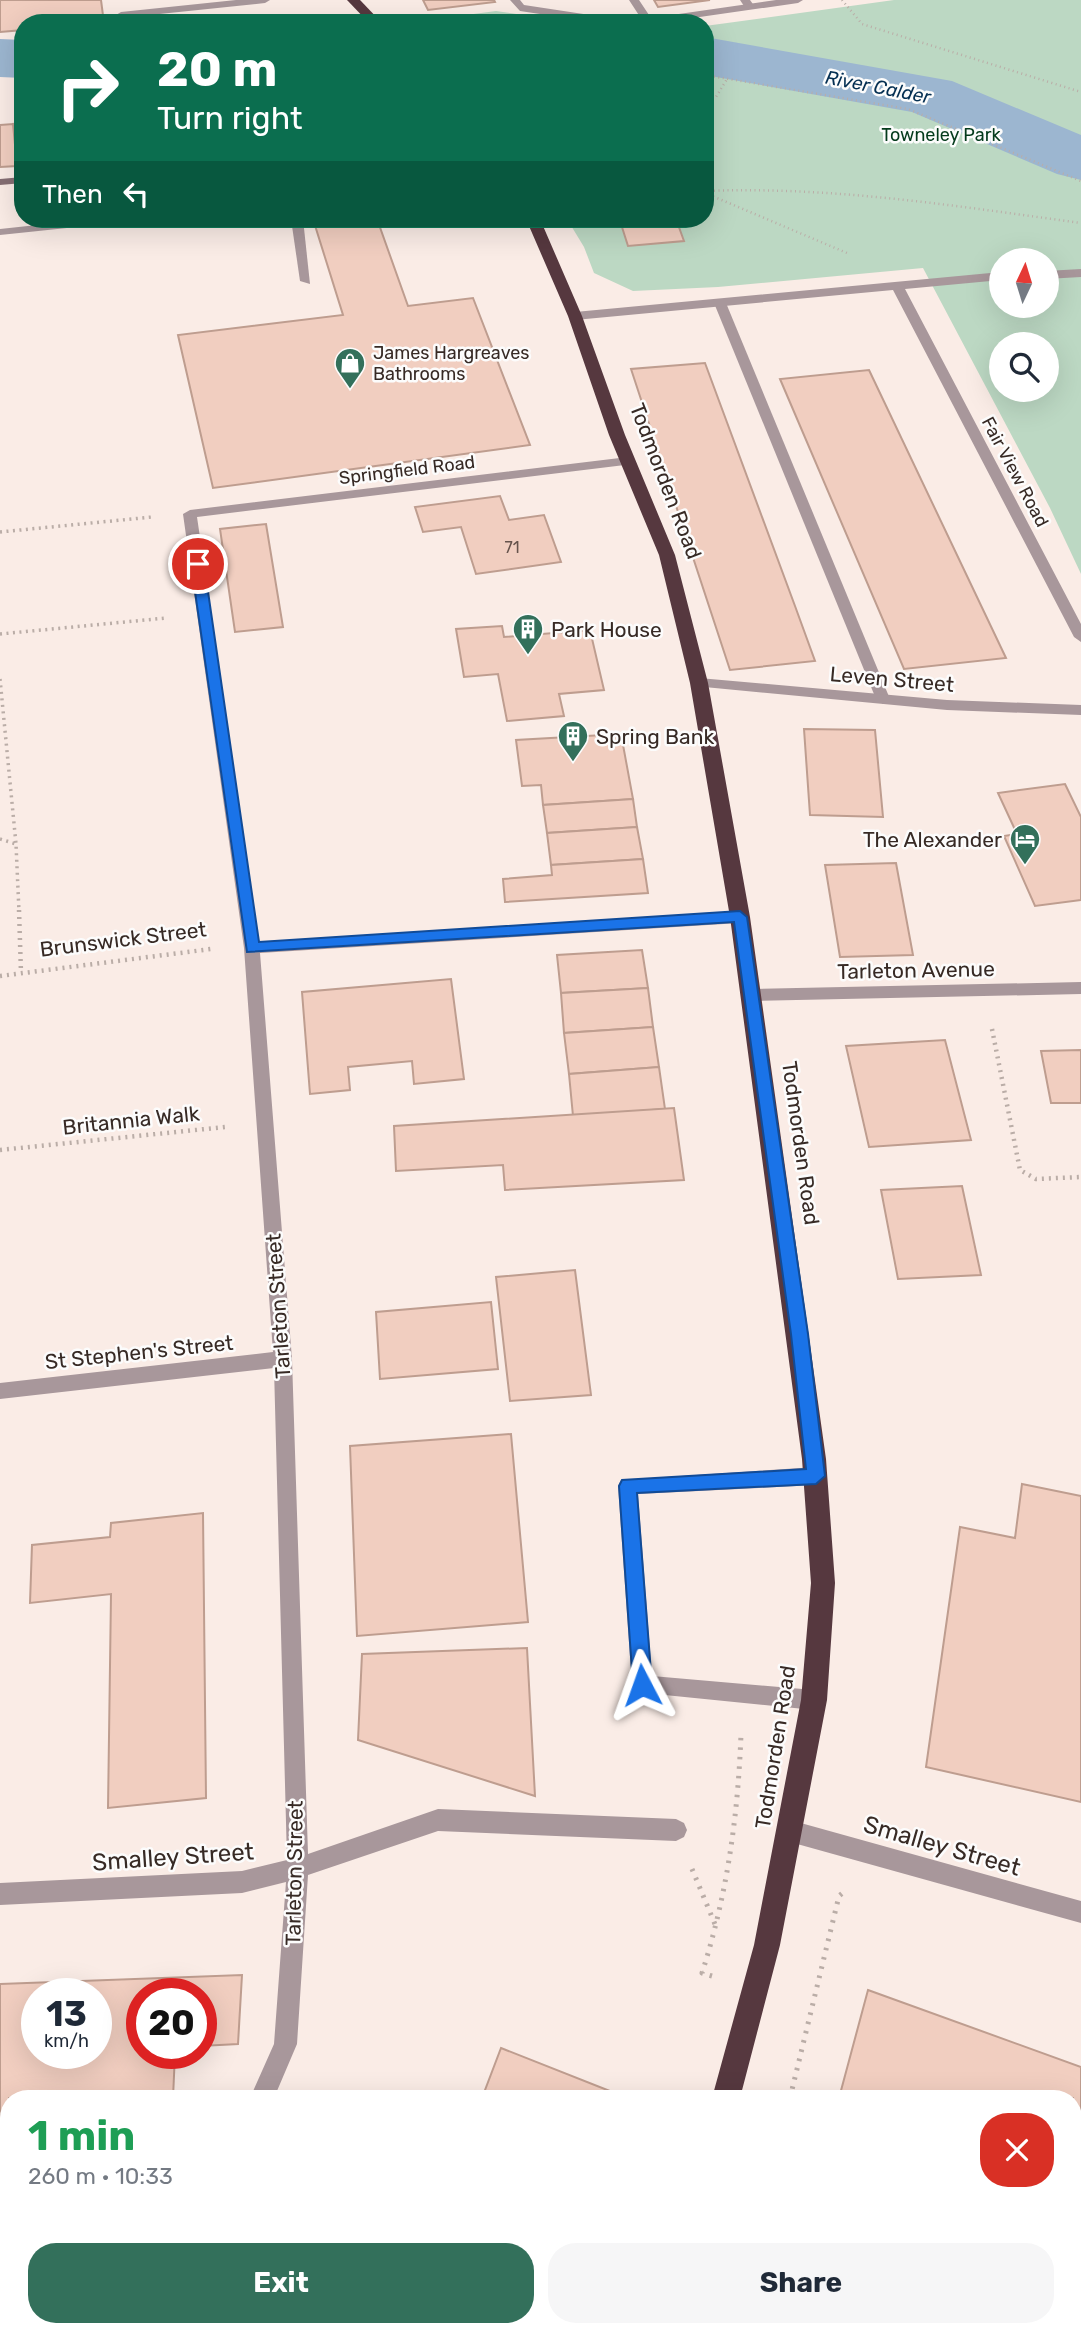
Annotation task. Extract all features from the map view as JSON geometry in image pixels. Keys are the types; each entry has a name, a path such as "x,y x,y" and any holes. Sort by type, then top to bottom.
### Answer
{"highway":[{"path":"354,0 367,14"},
{"name":"Todmorden Road","path":"537,228 575,316 628,461 667,555 699,683 740,917 800,1334 816,1476 823,1583 814,1700 756,1991 728,2090"}],"street":[{"path":"131,14 265,0"},
{"path":"515,0 520,8 561,14"},
{"path":"686,14 747,3 798,0"},
{"path":"0,232 38,228"},
{"path":"298,228 306,281"},
{"path":"1059,274 1081,273"},
{"path":"575,316 989,277"},
{"name":"Fair View Road","path":"898,287 1081,637"},
{"path":"720,303 883,699"},
{"name":"Springfield Road","path":"190,513 628,461"},
{"name":"Tarleton Street","path":"190,513 252,946 283,1359 298,1868 285,2043 264,2090"},
{"name":"Leven Street","path":"699,683 883,699 1081,710"},
{"path":"252,946 740,917"},
{"name":"Tarleton Avenue","path":"751,995 1081,988"},
{"name":"St Stephen's Street","path":"0,1391 283,1359"},
{"path":"814,1700 642,1685 628,1486 816,1476"},
{"name":"Smalley Street","path":"0,1894 242,1882 298,1868 438,1820 676,1830"},
{"name":"Smalley Street","path":"790,1831 1081,1912"}],"path":[{"path":"842,0 862,24 1081,92"},
{"path":"714,77 908,109 1081,181"},
{"path":"714,98 727,79"},
{"path":"714,191 834,190 1081,223"},
{"path":"714,196 890,271 898,287"},
{"path":"0,532 190,513"},
{"path":"0,634 205,614"},
{"path":"0,678 16,844 21,973"},
{"path":"0,839 16,844"},
{"name":"Brunswick Street","path":"0,976 252,946"},
{"path":"985,990 1020,1170 1036,1179 1081,1177"},
{"name":"Britannia Walk","path":"0,1150 265,1122"},
{"path":"742,1692 739,1807 717,1929 702,1973 756,1991"},
{"path":"676,1830 717,1929"},
{"path":"792,2090 839,1896 853,1884"}],"green space":[{"name":"Towneley Park","path":"894,0 1081,0 1081,574 1050,508 994,402 1059,402 1059,332 989,332 989,393 923,268 718,287 633,291 594,273 584,247 572,228 714,228 714,25"},
{"path":"496,11 516,14 474,14"}],"building":[{"path":"0,0 101,0 103,14 14,14 14,31 0,32"},
{"path":"423,0 494,0 495,2 428,10"},
{"path":"654,0 710,0 658,7"},
{"path":"13,124 14,166 0,167 0,125"},
{"name":"James Hargreaves Bathrooms","path":"316,228 380,228 408,306 473,298 530,445 213,488 178,335 343,315"},
{"path":"622,228 679,228 684,241 628,246"},
{"path":"705,363 815,661 730,670 631,369"},
{"path":"869,370 1006,658 904,669 780,379"},
{"path":"500,496 509,520 544,515 561,562 476,574 461,527 423,532 415,507"},
{"path":"266,524 283,627 235,632 220,529"},
{"name":"Park House","path":"502,626 504,637 590,630 604,690 559,694 564,716 507,721 498,674 464,677 456,629"},
{"path":"804,729 875,730 883,817 810,815"},
{"name":"Spring Bank","path":"621,734 633,799 543,805 541,785 522,786 516,740"},
{"path":"1065,784 1081,817 1081,900 1035,906 1004,836 1017,834 998,793"},
{"path":"633,799 637,827 547,833 543,805"},
{"path":"637,827 643,859 551,865 547,833"},
{"path":"643,859 648,893 505,902 503,879 552,875 551,865"},
{"path":"896,863 913,955 840,957 825,865"},
{"path":"642,950 648,988 561,993 557,955"},
{"path":"451,979 464,1079 414,1084 412,1061 348,1067 350,1090 310,1094 302,992"},
{"path":"648,988 653,1027 564,1033 561,993"},
{"path":"653,1027 659,1067 569,1074 564,1033"},
{"path":"945,1040 971,1140 869,1147 846,1046"},
{"path":"1081,1050 1081,1103 1051,1103 1041,1051"},
{"path":"659,1067 665,1109 573,1116 569,1074"},
{"path":"674,1108 684,1180 505,1190 503,1165 396,1171 394,1126"},
{"path":"962,1186 981,1275 898,1279 881,1190"},
{"path":"575,1270 591,1395 510,1401 496,1277"},
{"path":"491,1302 498,1369 380,1379 376,1312"},
{"path":"511,1434 528,1622 357,1636 350,1446"},
{"path":"1022,1484 1081,1496 1081,1802 926,1767 960,1527 1015,1538"},
{"path":"203,1513 206,1798 108,1808 111,1594 30,1603 32,1545 110,1537 111,1523"},
{"path":"527,1648 535,1796 358,1740 362,1654"},
{"path":"242,1975 238,2044 217,2045 217,1978 161,1978"},
{"path":"126,1979 126,2069 174,2069 173,2090 0,2090 0,1984 21,1983 21,2069 112,2069 112,1980"},
{"path":"868,1990 1081,2067 1081,2090 841,2090"},
{"path":"501,2048 607,2090 485,2090"}],"waterway":[{"name":"River Calder","path":"0,58 14,59"},
{"name":"River Calder","path":"714,58 929,95 1081,160"}],"place":[{"name":"James Hargreaves Bathrooms","path":"350,390"},
{"name":"Park House","path":"528,656"},
{"name":"Spring Bank","path":"573,763"},
{"name":"The Alexander","path":"1025,866"}],"route":[{"path":"198,564 253,948 740,917 800,1334 816,1476 628,1486 642,1685"}]}
